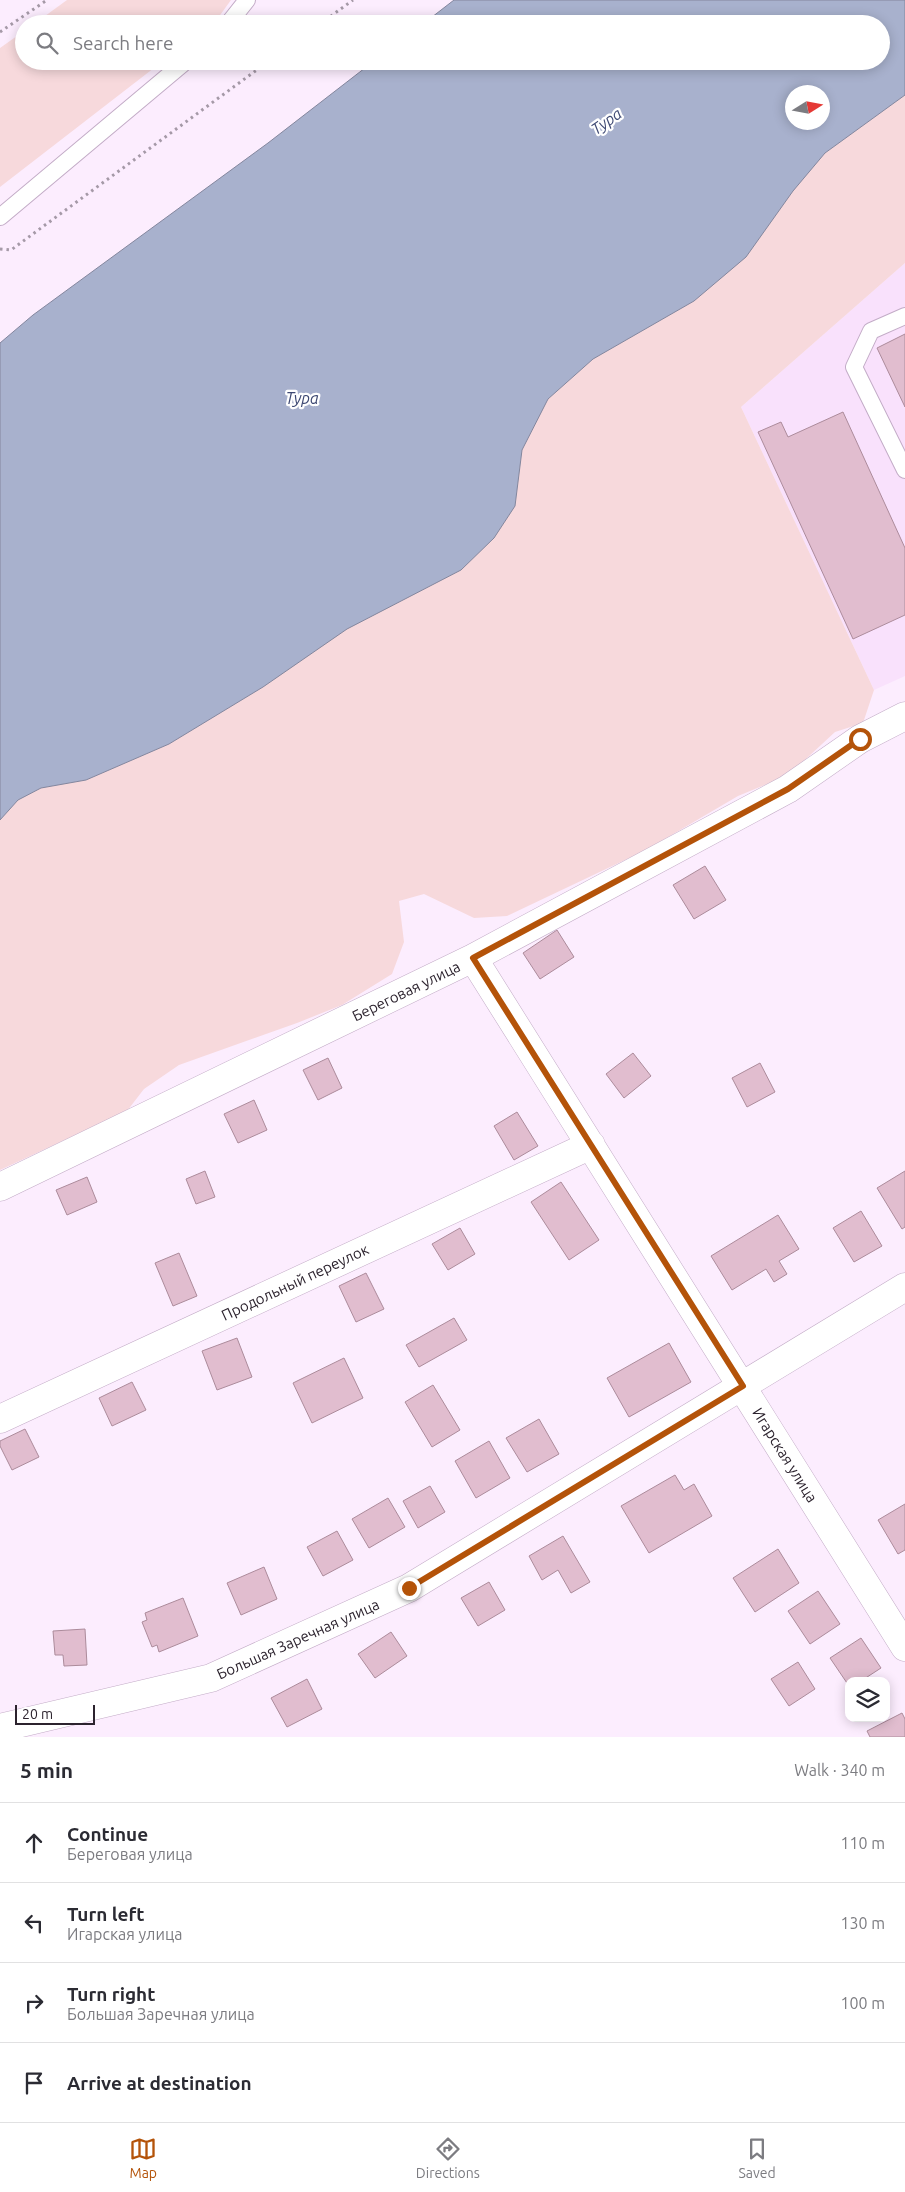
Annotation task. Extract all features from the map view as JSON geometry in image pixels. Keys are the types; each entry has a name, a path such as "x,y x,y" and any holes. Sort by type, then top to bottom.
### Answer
{"street":[{"name":"Береговая улица","path":"0,1187 473,958 788,789 860,739 905,716"},
{"name":"Игарская улица","path":"473,958 905,1647"},
{"name":"Продольный переулок","path":"0,1419 591,1146"},
{"name":"Большая Заречная улица","path":"0,1728 211,1678 409,1588 905,1287"}],"lane":[{"path":"235,15 247,0"},
{"path":"0,217 175,70"},
{"path":"905,316 871,331 854,367 905,470"}],"path":[{"path":"25,15 47,0"},
{"path":"332,15 353,0"},
{"path":"0,32 15,22"},
{"path":"0,249 11,250 257,70"}],"shaded area":[{"path":"67,0 231,0 220,15 46,15"},
{"path":"15,37 15,70 151,70 0,187 0,48"},
{"path":"905,95 905,263 741,407 874,690 863,723 835,732 794,770 772,782 738,796 646,850 507,916 474,918 424,894 399,901 404,942 392,974 342,1005 179,1065 144,1089 127,1111 0,1170 0,820 18,800 41,788 86,780 169,744 263,687 515,506 522,450 548,399 593,359 694,301 825,153"},
{"path":"905,263 905,676 874,690 741,407"}],"water":[{"name":"Тура","path":"454,0 905,0 905,95 825,153 793,191 746,257 694,301 593,359 548,399 522,450 515,506 494,538 461,570 347,629 263,687 169,744 86,780 41,788 18,800 0,820 0,343 33,315 268,143 362,70 890,70 890,15 435,15"}],"building":[{"path":"905,334 905,407 877,348"},
{"path":"843,412 905,548 905,615 853,639 758,432 781,422 788,437"},
{"path":"705,866 726,900 694,919 673,885"},
{"path":"557,930 574,957 540,979 523,953"},
{"path":"633,1053 651,1076 624,1098 606,1074"},
{"path":"328,1058 342,1088 318,1100 303,1070"},
{"path":"760,1063 775,1092 747,1107 732,1078"},
{"path":"254,1100 267,1130 238,1143 224,1114"},
{"path":"517,1112 538,1146 514,1160 494,1126"},
{"path":"205,1171 215,1197 196,1204 186,1179"},
{"path":"905,1171 905,1227 902,1229 877,1188"},
{"path":"87,1177 97,1202 67,1215 56,1190"},
{"path":"561,1182 599,1240 569,1260 531,1202"},
{"path":"861,1211 882,1246 854,1262 833,1228"},
{"path":"778,1215 799,1249 779,1261 787,1274 774,1282 766,1269 732,1290 711,1256"},
{"path":"460,1228 475,1254 448,1270 432,1244"},
{"path":"179,1253 197,1296 173,1306 155,1263"},
{"path":"366,1273 384,1309 356,1322 339,1286"},
{"path":"454,1318 467,1340 419,1367 406,1345"},
{"path":"237,1338 252,1377 217,1390 202,1351"},
{"path":"669,1343 691,1382 629,1417 607,1378"},
{"path":"344,1358 363,1398 312,1423 293,1383"},
{"path":"132,1382 146,1410 112,1426 99,1398"},
{"path":"433,1385 460,1430 432,1447 405,1402"},
{"path":"539,1419 559,1454 527,1472 506,1438"},
{"path":"25,1429 39,1457 12,1470 0,1446 0,1441"},
{"path":"489,1441 510,1478 476,1498 455,1461"},
{"path":"675,1475 684,1490 694,1484 712,1516 649,1553 621,1506"},
{"path":"430,1486 445,1512 418,1528 403,1501"},
{"path":"388,1498 405,1527 369,1548 352,1519"},
{"path":"905,1504 905,1550 898,1554 878,1520"},
{"path":"337,1531 353,1560 323,1576 307,1547"},
{"path":"563,1536 590,1582 571,1593 558,1570 542,1580 529,1556"},
{"path":"778,1549 799,1583 755,1612 733,1578"},
{"path":"264,1567 277,1599 241,1615 227,1583"},
{"path":"489,1582 505,1610 478,1626 461,1598"},
{"path":"818,1591 840,1624 810,1644 788,1611"},
{"path":"183,1598 198,1636 159,1652 157,1645 152,1647 142,1622 147,1620 145,1613"},
{"path":"85,1629 87,1665 64,1666 63,1655 55,1655 53,1631"},
{"path":"391,1632 407,1656 375,1678 358,1654"},
{"path":"861,1638 881,1668 867,1677 845,1677 845,1680 830,1658"},
{"path":"798,1662 815,1689 789,1706 771,1679"},
{"path":"307,1679 322,1709 287,1727 271,1698"},
{"path":"902,1713 905,1719 905,1737 870,1737 867,1731 884,1722 890,1722 890,1719"}],"route":[{"path":"409,1588 743,1386 473,958 788,789 860,739"}]}
